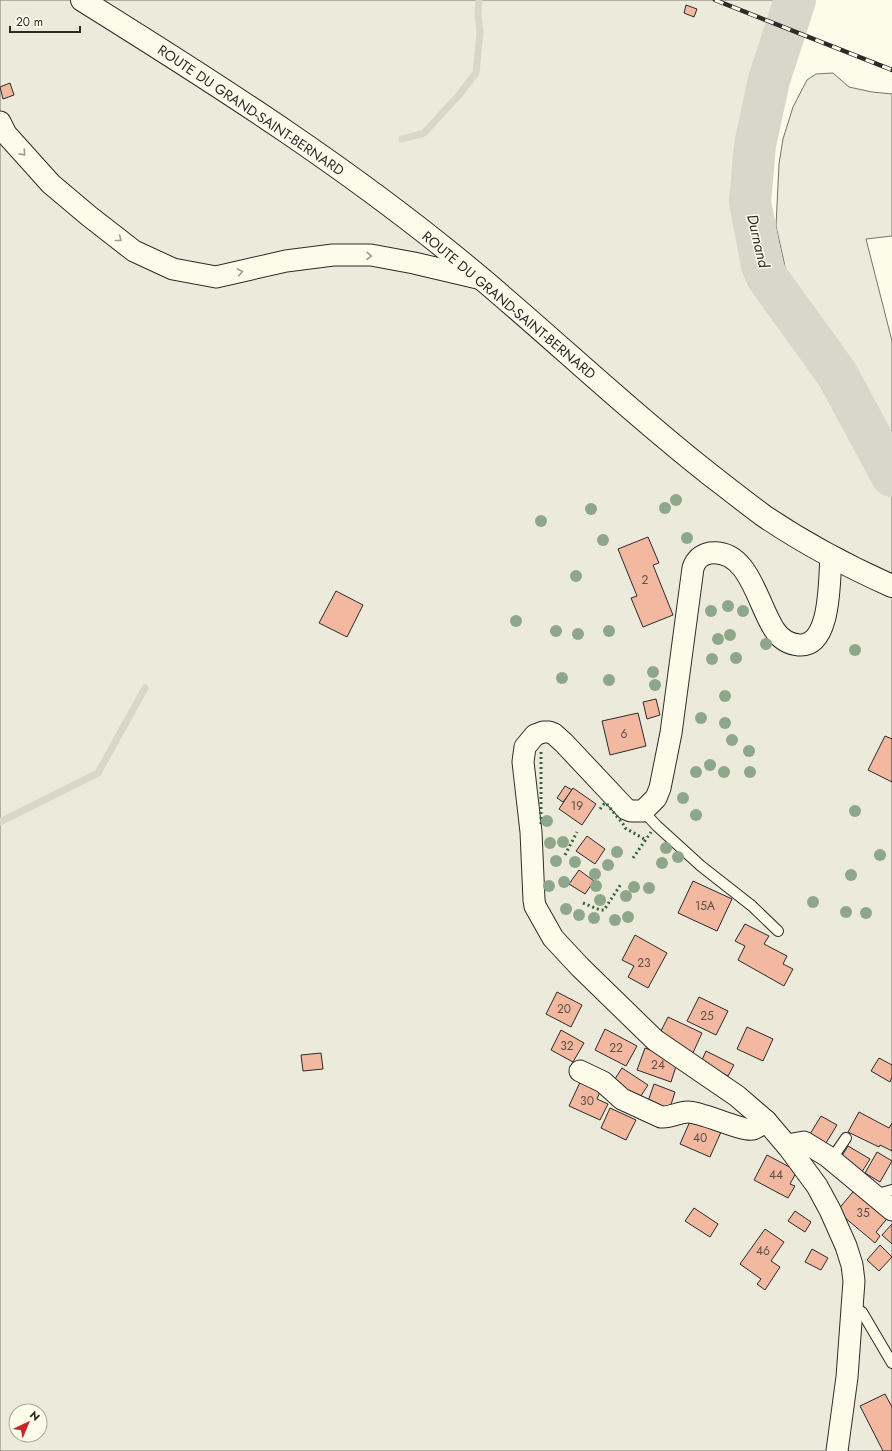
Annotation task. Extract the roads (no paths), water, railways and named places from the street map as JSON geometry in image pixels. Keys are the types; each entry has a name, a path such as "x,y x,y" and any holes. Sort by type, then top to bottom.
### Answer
{"main road":[{"name":"ROUTE DU GRAND-SAINT-BERNARD","path":"82,0 161,49 258,113 349,176 482,279 605,387 688,457 763,515 831,556 892,586"}],"street":[{"path":"0,122 6,134 51,184 134,251 173,269 216,277 286,261 333,256 371,256 414,263 482,279"},
{"path":"831,556 828,599 822,630 811,642 805,645 792,644 779,636 771,624 751,582 739,564 729,556 709,553 699,558 695,562 671,733 660,788 656,798 643,811 631,811 626,809 554,734 542,732 535,735 525,747 523,762 531,832 534,900 554,938 565,952 642,1028 672,1053 693,1065 742,1100 766,1121 787,1145 817,1186 844,1241 852,1266 854,1281 844,1405 837,1451"},
{"path":"580,1071 603,1082 622,1099 661,1117 667,1118 688,1112 752,1130 766,1121"},
{"path":"787,1145 804,1142 883,1192 892,1210"}],"lane":[{"path":"643,811 657,826 701,866 752,906 778,931"},
{"path":"831,1160 846,1138"},
{"path":"853,1307 862,1312 892,1363"}],"waterway":[{"path":"402,139 424,133 459,95 476,73 480,33 478,14 479,0"},
{"name":"Durnand","path":"795,0 769,80 755,145 750,202 762,265 767,277 837,374 892,476"},
{"path":"0,822 98,773 145,688"}],"railway":[{"path":"715,0 892,70"}]}
